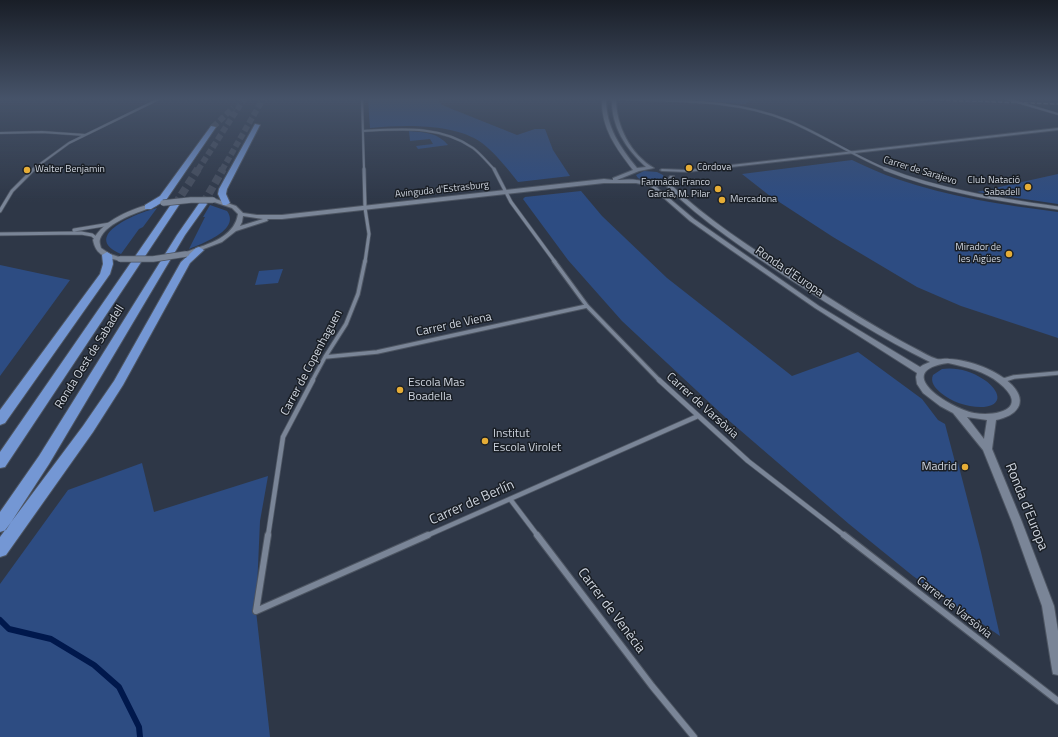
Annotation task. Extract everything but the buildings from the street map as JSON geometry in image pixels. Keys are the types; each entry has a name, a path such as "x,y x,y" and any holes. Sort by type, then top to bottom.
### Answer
{"highway":[{"path":"148,207 163,198 208,133"},
{"path":"226,203 222,194 223,189 253,133"},
{"name":"Ronda Oest de Sabadell","path":"0,525 44,460 181,235 208,202"},
{"name":"Ronda Oest de Sabadell","path":"0,463 47,396 175,205"},
{"path":"0,550 88,429 119,382 186,262 199,250"},
{"path":"0,420 105,274 108,264 108,255"}],"main road":[{"path":"611,133 636,170 650,168 687,171 1027,133"},
{"path":"621,133 628,144 650,168"},
{"path":"651,185 666,183 670,181 672,177 709,170 869,150 1026,133"},
{"name":"Avinguda d'Estrasburg","path":"604,181 630,174 636,170"},
{"path":"662,170 669,173 672,177"},
{"path":"630,174 631,178 639,182"},
{"name":"Avinguda d'Estrasburg","path":"108,255 120,259 140,261 155,260 186,254 199,250 224,238 234,230 253,223 282,217 604,181 639,182 651,185"},
{"name":"Ronda d'Europa","path":"651,185 692,220 733,249 817,307 920,371 919,378 923,386 930,395 942,403 956,410 980,417 992,418 1003,417 1012,413 1016,407 1016,400 1011,390 1002,381 989,373 961,363 936,362 910,349 832,303 766,259 707,217 666,183"},
{"path":"108,255 101,252 97,246 97,239 102,231 122,217 163,203 191,200 226,203 234,207 241,214 240,222 234,230"},
{"name":"Avinguda d'Estrasburg","path":"241,214 257,217 282,217"},
{"path":"920,371 926,365 936,362"},
{"name":"Ronda d'Europa","path":"956,410 987,449 1017,522 1048,606 1058,669"},
{"path":"987,449 992,418"}],"street":[{"path":"62,133 86,135"},
{"path":"0,211 10,194 22,179 35,167 59,150 89,133"},
{"name":"Carrer de Copenhaguen","path":"256,611 283,437 325,357 346,324 358,294 369,234 365,208 363,133"},
{"name":"Carrer de Varsòvia","path":"441,133 461,140 486,159 496,171 506,192 539,241 587,306 649,371 748,461 1058,701"},
{"name":"Carrer de Sarajevo","path":"815,133 871,164 901,176 986,197 1058,208"},
{"path":"0,234 54,232 86,229 110,224"},
{"path":"54,232 92,234 97,239"},
{"name":"Carrer de Viena","path":"325,357 354,356 377,352 587,306"},
{"path":"1002,381 1014,377 1058,373"},
{"name":"Carrer de Berlín","path":"256,611 698,416"},
{"name":"Carrer de Venècia","path":"510,499 647,679 694,737"}],"shaded area":[{"path":"409,133 427,133 440,138 448,145 418,149 416,146 433,144 430,139 410,141"},
{"path":"462,133 513,133 517,135 522,133 547,133 553,150 570,176 518,182 492,152 471,136"},
{"path":"852,160 891,177 936,191 997,203 1058,212 1058,338 961,306 917,287 833,237 770,196 742,174"},
{"path":"644,171 657,172 663,175 664,178 658,181 644,181 636,175"},
{"name":"Club Natació Sabadell","path":"1058,174 1058,204 977,192"},
{"path":"581,191 602,216 667,278 792,376 858,352 922,399 938,420 945,424 955,462 958,463 981,552 1000,636 913,576 849,524 726,418 622,321 568,260 523,199 525,197"},
{"path":"210,205 227,211 230,218 229,224 224,230 210,240 189,249 205,217 203,217"},
{"path":"157,208 143,227 139,229 121,254 110,247 106,240 109,233 116,226 138,214"},
{"path":"0,265 70,280 0,376"},
{"path":"283,269 278,283 255,285 259,271"},
{"path":"942,369 963,370 983,379 995,390 997,394 996,402 984,407 978,407 955,402 945,396 935,387 932,380 933,375"},
{"path":"142,463 154,512 268,476 260,521 256,611 270,737 0,737 0,584 68,490"}],"waterway":[{"path":"0,620 9,629 51,639 94,665 119,687 139,727 140,737"}],"tunnel":[{"path":"198,170 222,133"},
{"path":"222,170 243,133"},
{"path":"175,205 198,169"},
{"path":"203,204 223,169"}],"place":[{"name":"Còrdova","path":"689,168"},
{"name":"Walter Benjamin","path":"27,170"},
{"name":"Club Natació Sabadell","path":"1028,187"},
{"name":"Farmàcia Franco García, M. Pilar","path":"718,189"},
{"name":"Mercadona","path":"722,200"},
{"name":"Mirador de les Aigües","path":"1009,254"},
{"name":"Escola Mas Boadella","path":"400,390"},
{"name":"Institut Escola Virolet","path":"485,441"},
{"name":"Madrid","path":"965,467"}]}
